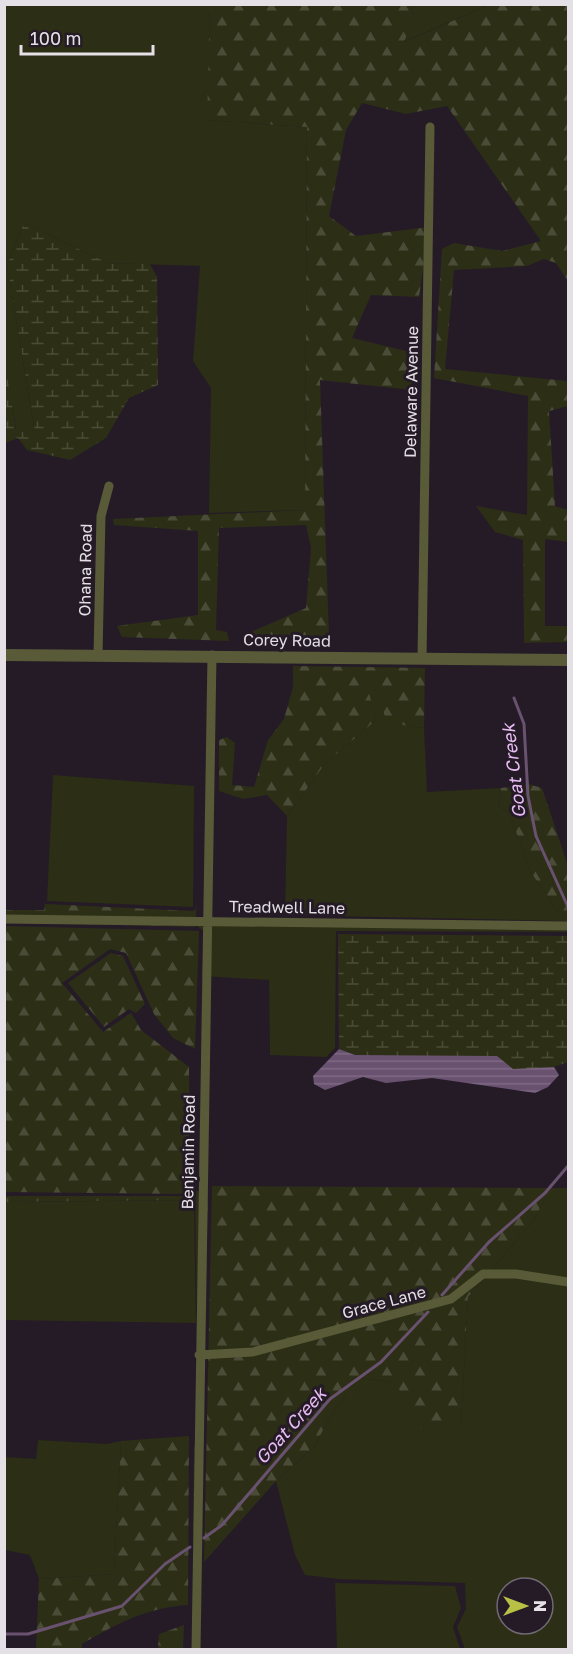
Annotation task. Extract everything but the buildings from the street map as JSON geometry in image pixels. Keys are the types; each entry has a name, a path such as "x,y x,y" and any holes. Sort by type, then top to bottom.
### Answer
{"street":[{"name":"Delaware Avenue","path":"422,658 430,127"},
{"name":"Ohana Road","path":"98,655 101,516 109,486"},
{"name":"Corey Road","path":"4,655 212,655 568,660"},
{"name":"Benjamin Road","path":"196,1650 212,655"},
{"name":"Treadwell Lane","path":"4,919 568,926"},
{"name":"Grace Lane","path":"199,1356 253,1352 451,1299 483,1274 516,1274 568,1282"}],"green space":[{"path":"4,5 210,5 208,120 307,127 305,510 209,513 211,388 193,361 200,266 108,263 24,223 7,265 36,438 18,438 4,364"},
{"path":"210,5 412,5 414,17 404,42 489,5 568,5 568,281 556,263 544,259 527,266 454,270 445,369 568,381 568,406 549,411 555,506 568,510 568,542 545,539 545,626 568,626 568,642 524,643 523,540 495,532 476,506 527,515 528,396 434,378 442,249 454,243 502,251 541,241 447,106 406,114 362,103 346,130 329,216 356,236 429,227 419,297 371,295 352,338 414,353 412,390 320,380 329,636 250,641 242,636 306,608 311,548 306,525 219,528 216,630 227,632 229,641 122,637 117,626 198,615 198,531 114,525 113,519 305,510 307,127 207,120"},
{"path":"412,5 489,5 403,42 414,17"},
{"path":"24,223 108,263 150,264 157,277 158,385 129,398 106,438 70,460 27,450 18,438 5,443 5,364 16,429 36,438 7,265"},
{"path":"293,666 425,668 424,728 406,726 385,717 378,691 368,689 376,720 324,765 287,816 267,795 243,799 219,791 219,740 227,737 235,743 232,785 254,787 268,740 284,719 293,687"},
{"path":"367,688 378,691 406,726 424,728 427,792 501,788 498,806 509,812 530,871 564,921 285,915 287,816 324,765 376,720"},
{"path":"53,775 194,786 193,907 47,901"},
{"path":"528,784 542,788 568,866 568,927 530,871 509,812 498,806 501,788"},
{"path":"45,904 193,911 196,908 195,927 5,922 5,910 44,910"},
{"path":"198,922 562,926 567,932 336,931 335,1048 326,1057 270,1055 269,980 202,976 204,931 198,927"},
{"path":"5,926 199,931 195,1049 173,1038 154,1014 126,953 110,949 62,983 103,1032 131,1013 141,1030 189,1067 190,1194 5,1192"},
{"path":"338,934 568,936 568,1062 548,1069 513,1069 355,1055 339,1049"},
{"path":"111,953 123,956 145,1004 136,1013 129,1009 104,1027 68,983"},
{"path":"212,1186 551,1188 533,1221 468,1297 461,1426 422,1430 395,1382 358,1378 328,1420 315,1446 276,1481 204,1562"},
{"path":"551,1188 568,1188 568,1649 465,1649 457,1627 466,1609 465,1583 339,1579 305,1575 295,1555 276,1481 315,1446 328,1420 358,1378 395,1382 408,1401 461,1426 468,1297 533,1221"},
{"path":"195,1191 208,1191 200,1537 193,1545 194,1446 199,1445"},
{"path":"4,1196 194,1196 194,1200 5,1202"},
{"path":"194,1200 196,1323 5,1320 5,1202"},
{"path":"189,1436 188,1605 159,1609 133,1618 82,1644 82,1649 36,1649 39,1579 114,1574 121,1441"},
{"path":"38,1440 107,1444 121,1441 114,1574 39,1579 30,1555 5,1550 5,1457 36,1459"},
{"path":"335,1583 455,1586 461,1608 453,1627 460,1649 337,1649"},
{"path":"184,1625 183,1649 158,1649 159,1634"}],"shaded area":[{"path":"339,1049 355,1055 497,1056 513,1069 554,1067 559,1075 548,1087 535,1093 432,1078 386,1083 363,1077 325,1090 314,1084 313,1076"}],"waterway":[{"name":"Goat Creek","path":"514,698 524,724 528,796 536,836 568,907"},
{"name":"Goat Creek","path":"442,1295 489,1242 545,1193 568,1166"},
{"name":"Goat Creek","path":"204,1538 222,1525 330,1399 381,1362 428,1312"},
{"name":"Goat Creek","path":"4,1634 28,1634 122,1606 165,1564 190,1547"}]}
